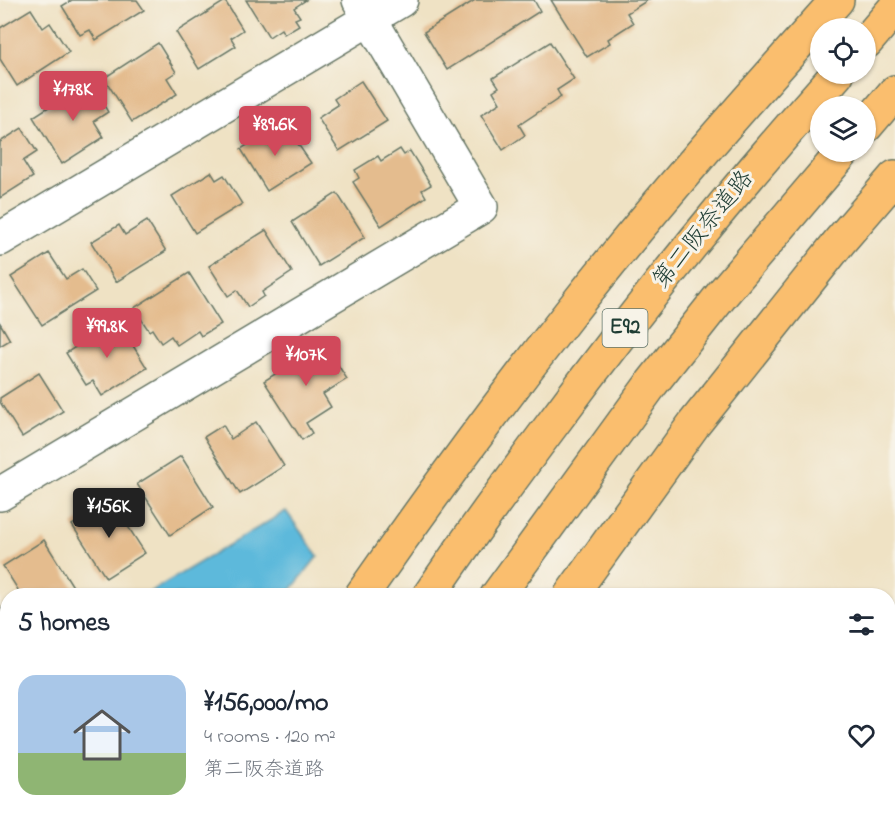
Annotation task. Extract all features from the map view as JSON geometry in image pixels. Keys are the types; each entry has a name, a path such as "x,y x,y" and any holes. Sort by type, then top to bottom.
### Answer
{"highway":[{"path":"367,588 424,507 569,313 715,137 837,0"},
{"path":"876,30 895,8"},
{"name":"第二阪奈道路","path":"434,588 469,536 636,313 752,171 828,84"},
{"path":"876,114 895,92"},
{"name":"E92","path":"503,588 652,383 724,292 834,162"},
{"path":"576,588 694,424 895,177"}],"street":[{"path":"0,239 365,9 401,0"},
{"path":"0,494 481,207 365,9"}],"water":[{"path":"286,511 318,556 293,588 157,588"}],"building":[{"path":"72,0 137,0 144,10 96,40 90,30 80,35 62,6"},
{"path":"246,0 306,0 294,8 300,17 295,19 299,25 284,34 281,29 269,37"},
{"path":"475,0 534,0 540,11 447,70 424,32"},
{"path":"551,0 648,0 627,13 633,23 608,39 610,43 587,57"},
{"path":"225,1 243,30 231,38 236,46 199,69 176,32"},
{"path":"31,9 43,28 50,23 69,52 17,86 0,59 0,28"},
{"path":"550,42 574,79 557,90 561,97 519,125 525,135 503,150 481,115 500,103 493,91 499,87 493,78"},
{"path":"158,43 176,72 167,78 177,94 132,122 104,78"},
{"path":"89,81 108,112 94,121 104,137 62,164 33,117"},
{"path":"361,81 387,121 339,151 318,118 338,105 334,99"},
{"path":"277,126 282,135 289,131 311,163 267,191 241,149"},
{"path":"22,128 37,152 23,161 33,177 0,198 0,142"},
{"path":"400,149 404,155 410,151 431,185 422,190 426,197 381,226 353,182 359,178 355,170 378,156 381,161"},
{"path":"211,172 216,180 224,175 242,204 195,233 172,196"},
{"path":"337,193 365,237 319,266 292,222"},
{"path":"147,221 166,251 116,282 91,242 119,225 125,235"},
{"path":"266,230 292,272 262,292 264,296 248,307 237,290 228,296 209,266"},
{"path":"49,253 66,279 82,269 96,291 42,325 11,277"},
{"path":"189,273 221,324 201,336 198,331 177,345 171,336 161,343 152,329 149,331 134,308"},
{"path":"117,320 147,368 102,396 93,381 86,385 66,353"},
{"path":"0,323 10,340 0,346"},
{"path":"324,343 347,379 323,394 331,407 306,423 312,433 302,440 264,381"},
{"path":"39,373 63,411 22,437 0,402 0,398"},
{"path":"256,422 284,466 240,494 204,437 223,425 231,439"},
{"path":"181,456 213,507 170,535 137,484"},
{"path":"111,500 145,553 106,578 72,525"},
{"path":"44,540 74,588 17,588 3,566"}]}
